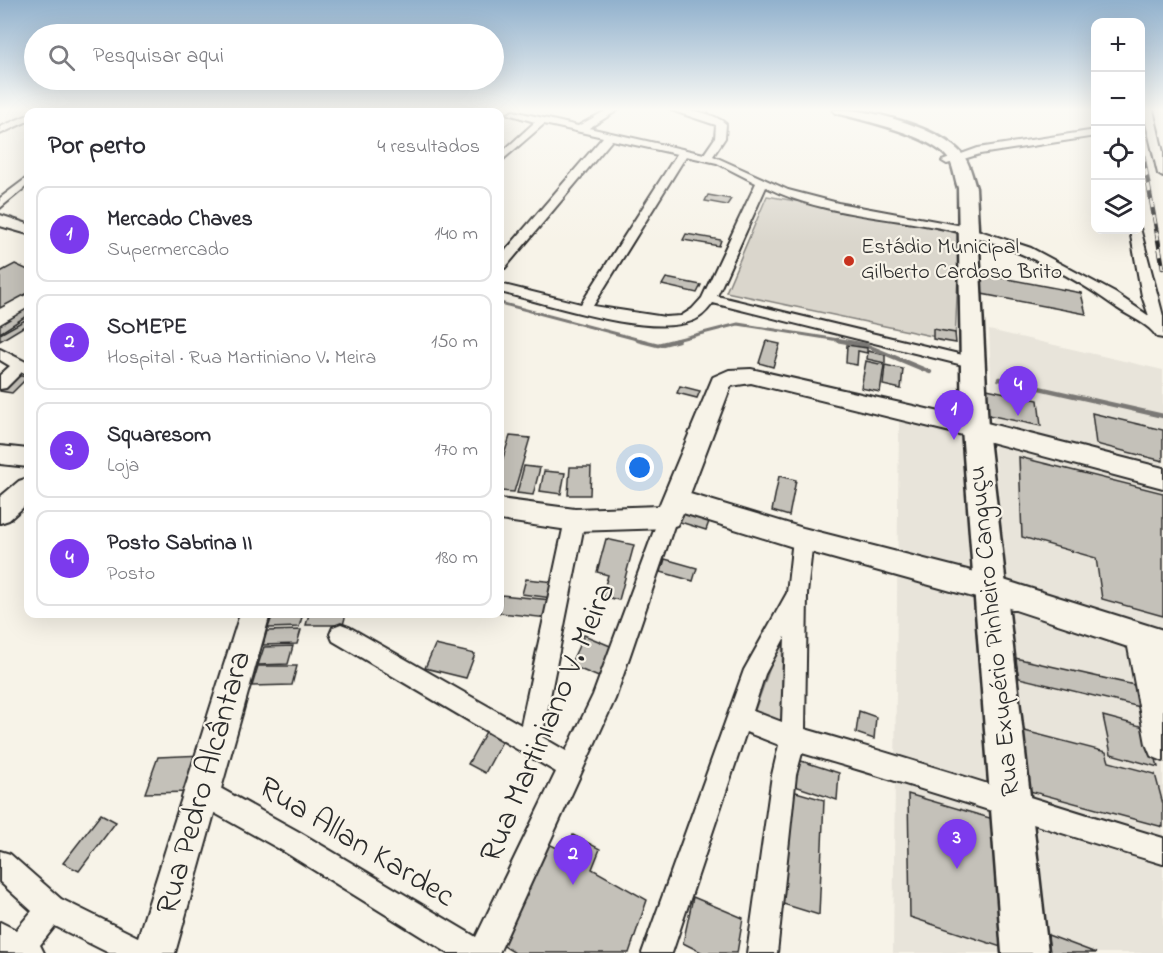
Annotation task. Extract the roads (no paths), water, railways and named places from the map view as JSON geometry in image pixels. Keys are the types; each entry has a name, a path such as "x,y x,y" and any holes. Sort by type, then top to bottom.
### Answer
{"main road":[{"path":"941,154 954,162"},
{"path":"951,154 954,162"},
{"name":"Rua Exupério Pinheiro Canguçu","path":"954,162 967,188 975,429 1013,806 1025,953"}],"street":[{"path":"504,260 594,154"},
{"path":"586,307 683,154"},
{"path":"691,154 720,161 762,183 837,206 968,231 1044,260 1110,296 1162,332"},
{"path":"707,158 709,154"},
{"path":"954,162 970,154"},
{"path":"1160,154 1163,174"},
{"path":"504,289 628,317 672,321 699,313 709,298 762,183"},
{"path":"24,185 0,216 24,227"},
{"path":"1137,234 1149,296 1162,332"},
{"path":"709,298 971,362"},
{"path":"0,354 24,366"},
{"path":"0,384 24,368"},
{"path":"671,509 721,382 729,377 751,376 975,429 1163,478"},
{"path":"0,455 24,458"},
{"path":"0,512 24,491"},
{"path":"504,511 575,520 671,509 803,539 991,589 1152,641 1163,744"},
{"name":"Rua Martiniano V. Meira","path":"470,951 570,767 603,699 671,509"},
{"path":"529,744 575,520"},
{"path":"762,953 784,775 792,738 797,594 803,539"},
{"path":"657,953 755,670 797,594"},
{"name":"Rua Pedro Alcântara","path":"154,953 254,618"},
{"path":"342,634 570,767"},
{"path":"738,717 792,738 922,775 1013,806 1163,851"},
{"name":"Rua Allan Kardec","path":"202,792 292,842 470,951"},
{"path":"0,864 51,909 140,953"},
{"path":"16,948 51,909"}],"waterway":[{"path":"504,304 644,341"},
{"path":"672,341 738,324 845,341"},
{"path":"638,340 658,345 678,340"},
{"path":"837,340 865,345 930,372"},
{"path":"999,379 1163,416"}],"railway":[{"path":"1145,165 1163,268"}],"place":[{"name":"Estádio Municipal Gilberto Cardoso Brito","path":"849,261"},
{"name":"Posto Sabrina II","path":"1018,416"},
{"name":"Mercado Chaves","path":"954,440"},
{"name":"Squaresom","path":"957,869"},
{"name":"SOMEPE","path":"573,885"}]}
